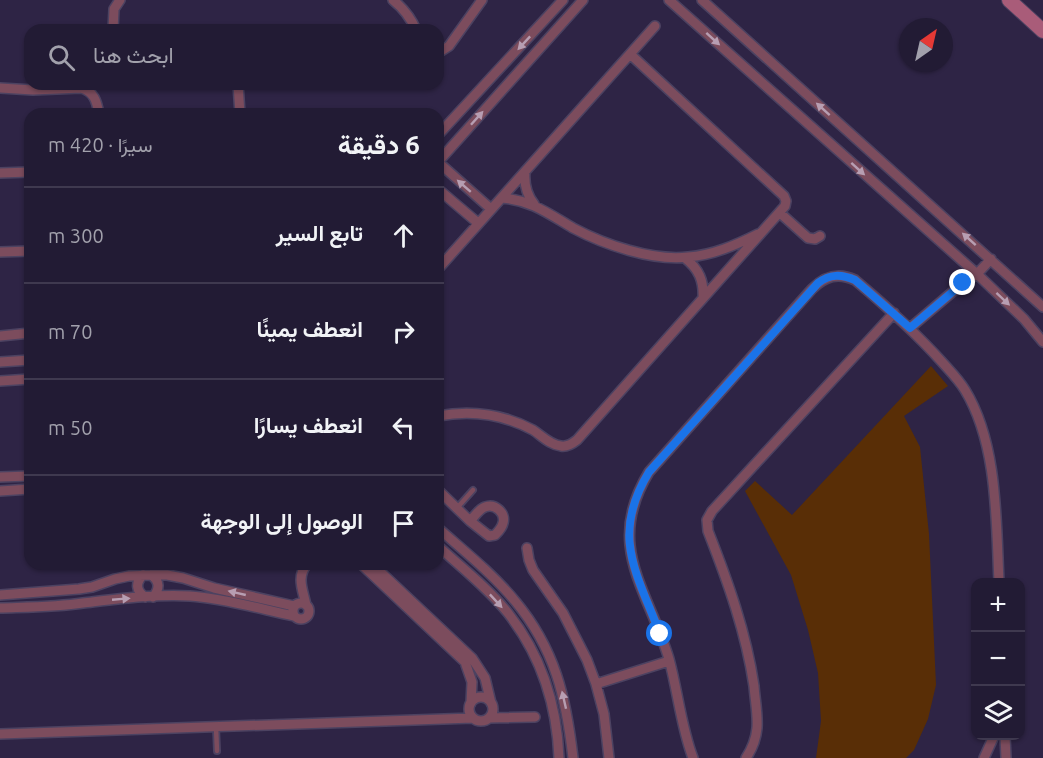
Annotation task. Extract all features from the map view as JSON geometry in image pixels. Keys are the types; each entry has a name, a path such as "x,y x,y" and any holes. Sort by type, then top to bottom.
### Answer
{"street":[{"path":"113,24 114,9 120,0"},
{"path":"393,0 410,17 413,24"},
{"path":"444,49 449,46 482,0"},
{"path":"444,129 563,0"},
{"path":"444,155 583,0"},
{"path":"669,0 977,274 1024,319 1043,342"},
{"path":"702,0 1043,307"},
{"path":"1009,0 1043,31"},
{"path":"444,262 655,26"},
{"path":"444,415 484,414 533,431 560,447 572,444 785,206 784,196 630,54"},
{"path":"0,88 24,89"},
{"path":"88,90 93,95 97,108"},
{"path":"238,90 240,108"},
{"path":"444,167 491,209"},
{"path":"0,173 24,172"},
{"path":"525,172 525,186 536,206"},
{"path":"444,194 478,224"},
{"path":"502,198 516,199 536,206 583,233 609,244 651,255 686,258 706,254 725,249 763,232"},
{"path":"780,213 808,238 814,239 820,236"},
{"path":"0,252 24,251"},
{"path":"686,258 693,264 702,280 703,298"},
{"path":"910,328 977,274 991,259"},
{"path":"693,758 669,661 639,582 630,550 631,514 638,492 649,472 824,279 831,276 848,277 855,280 910,328 964,388 984,434 992,467 999,578"},
{"path":"746,758 754,743 757,729 752,674 740,620 708,531 707,520 712,511 894,313"},
{"path":"0,336 24,334"},
{"path":"0,362 24,360"},
{"path":"0,381 24,379"},
{"path":"0,477 24,476"},
{"path":"0,490 24,489"},
{"path":"444,495 471,521"},
{"path":"444,533 490,575 535,627 551,658 560,683 573,758"},
{"path":"527,548 532,570 567,621 587,660 604,714 609,758"},
{"path":"444,551 481,585 519,629 545,680 555,717 560,758"},
{"path":"0,595 79,589 98,586 115,579 147,575 183,578 266,600 294,611 300,620 308,616 309,610 300,576 302,570"},
{"path":"368,570 391,587"},
{"path":"377,570 391,587 485,678 493,711 489,718"},
{"path":"147,575 155,578 159,588 157,593 149,597 140,594 137,590 139,579 147,575"},
{"path":"481,585 490,575"},
{"path":"210,599 214,588"},
{"path":"79,589 82,604"},
{"path":"39,592 39,606"},
{"path":"0,608 191,596 263,610 294,611"},
{"path":"263,610 266,600"},
{"path":"294,611 300,603 306,605"},
{"path":"468,660 473,692 469,710 473,718"},
{"path":"596,684 669,661"},
{"path":"471,703 475,699 483,698 491,703"},
{"path":"0,734 473,718 483,721 489,718 535,717"},
{"path":"984,758 992,740"},
{"path":"1005,740 1006,758"}],"lane":[{"path":"458,508 473,490"},
{"path":"216,727 217,751"}],"shaded area":[{"path":"931,366 948,386 904,416 920,447 929,534 936,685 928,719 914,750 906,758 816,758 821,721 818,673 808,630 791,575 745,491 755,481 792,515"}],"route":[{"path":"660,634 639,582 630,550 631,514 638,492 649,472 824,279 840,275 855,280 910,328 963,283"}]}
